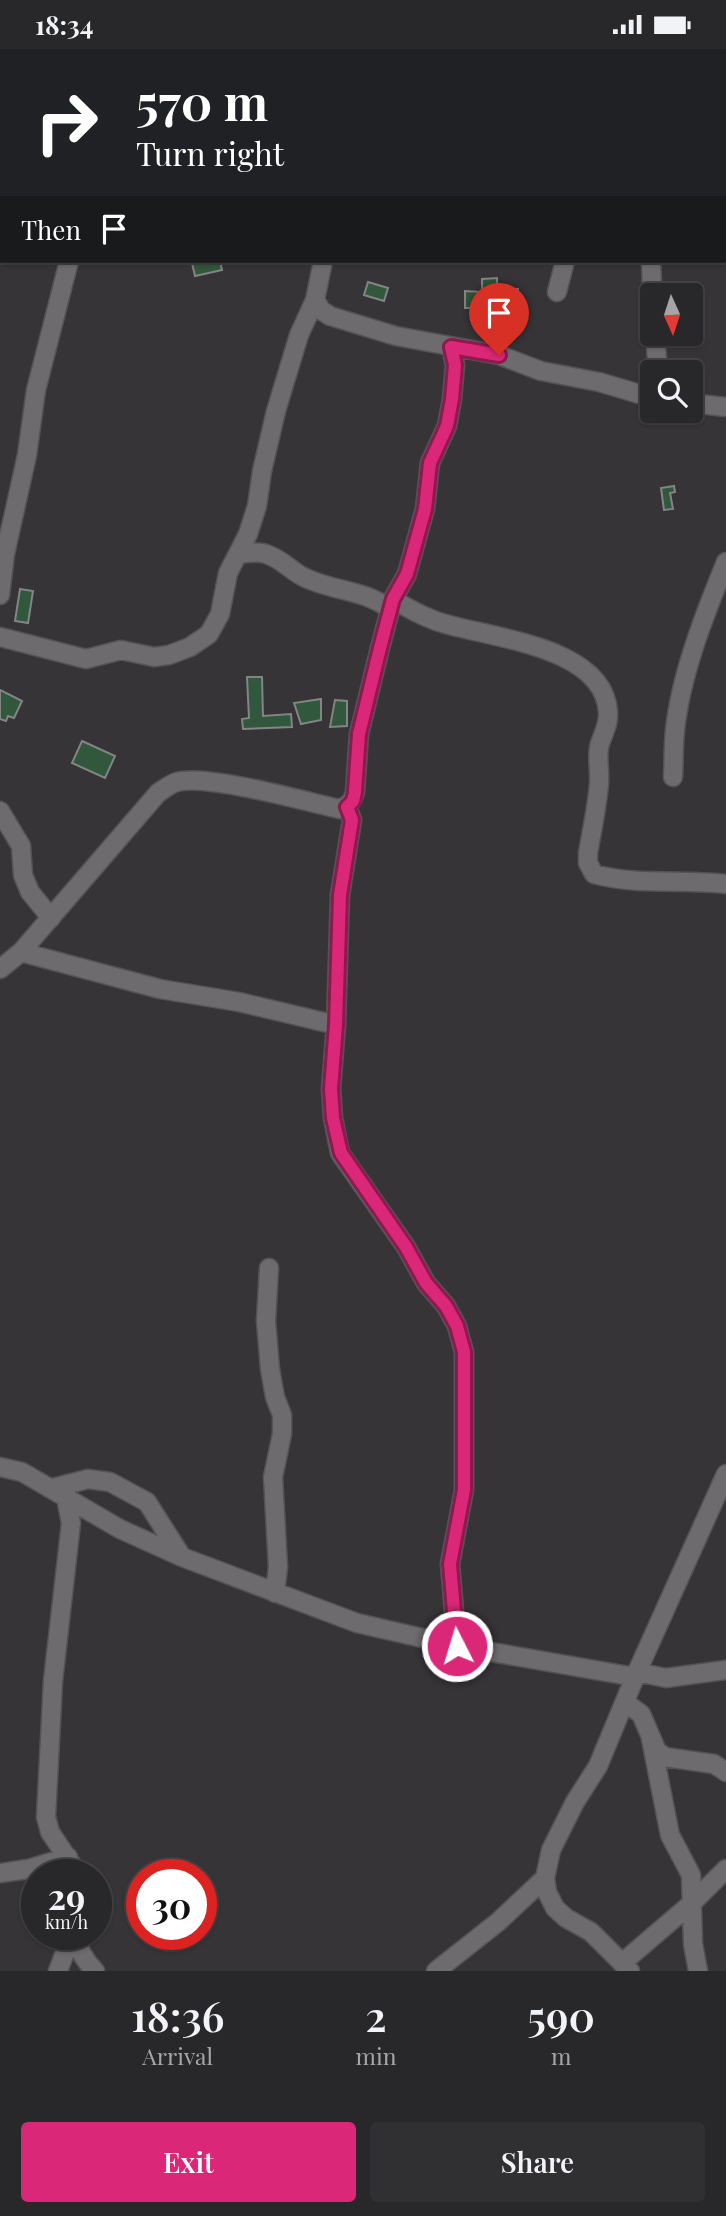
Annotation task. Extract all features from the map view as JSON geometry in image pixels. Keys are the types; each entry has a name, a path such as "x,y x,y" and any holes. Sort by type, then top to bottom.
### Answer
{"street":[{"path":"0,595 7,509 27,456 43,359 68,263"},
{"path":"0,637 86,659 121,650 154,657 169,655 190,647 209,633 220,614 228,573 248,534 257,506 261,471 276,411 299,335 314,300 323,263"},
{"path":"557,292 564,263"},
{"path":"651,263 652,283"},
{"path":"314,300 321,310 330,316 353,325 499,355 541,371 599,382 640,394"},
{"path":"0,969 21,952 158,793 174,782 205,782 339,809 347,807 353,801 359,734 392,604 407,574 425,509 430,463 447,426 455,381 451,347"},
{"path":"703,404 726,407"},
{"path":"238,554 262,553 273,556 305,578 348,589 438,622 551,652 589,672 604,691 608,711 607,731 600,745 597,801 588,853 588,863 594,874 638,881 695,880 726,884"},
{"path":"673,777 679,709 702,622 726,562"},
{"path":"347,807 352,820 340,895 331,1089 333,1118 341,1153 406,1247 426,1283 446,1306 457,1326 464,1352 464,1490 450,1564 457,1646"},
{"path":"0,811 21,846 23,875 30,892 51,918"},
{"path":"21,952 160,989 239,1002 336,1025"},
{"path":"269,1268 266,1321 270,1369 275,1397 282,1415 282,1434 273,1477 278,1567 275,1593"},
{"path":"0,1467 22,1472 120,1529 182,1557 357,1623 457,1646 636,1675 666,1678 726,1671"},
{"path":"726,1474 598,1766 575,1802 551,1850 545,1878 547,1892 555,1908 566,1918 591,1932 626,1967 726,1869"},
{"path":"60,1493 88,1479 110,1482 147,1502 182,1557"},
{"path":"0,1873 28,1869 68,1857 50,1832 46,1817 53,1681 71,1523 60,1493"},
{"path":"626,1703 641,1714 650,1739 670,1835 691,1875 693,1944 698,1971"},
{"path":"650,1739 657,1751 666,1757 714,1764 726,1772"},
{"path":"436,1971 498,1923 545,1878"},
{"path":"58,1971 67,1950"},
{"path":"80,1950 85,1961 95,1971"}],"building":[{"path":"192,263 220,263 222,270 195,276"},
{"path":"497,278 497,285 518,289 518,299 508,299 508,305 514,305 515,323 499,323 499,318 487,318 487,313 474,313 474,308 465,308 465,291 482,292 482,279"},
{"path":"368,282 388,288 384,301 364,295"},
{"path":"674,486 675,492 670,493 673,509 664,510 661,488"},
{"path":"20,589 33,591 28,623 15,621"},
{"path":"247,677 262,677 263,716 291,714 292,727 243,729 242,719 249,718"},
{"path":"0,690 22,701 14,718 8,716 6,721 0,719"},
{"path":"321,699 321,720 301,724 294,703"},
{"path":"335,700 347,701 347,726 330,727"},
{"path":"82,741 115,756 105,778 72,763"}],"route":[{"path":"457,1646 450,1564 464,1490 464,1352 457,1326 446,1306 426,1283 406,1247 341,1153 333,1118 331,1089 340,895 352,820 347,807 353,801 355,792 359,734 393,599 407,574 425,509 430,463 447,426 455,381 451,347 499,355"}]}
